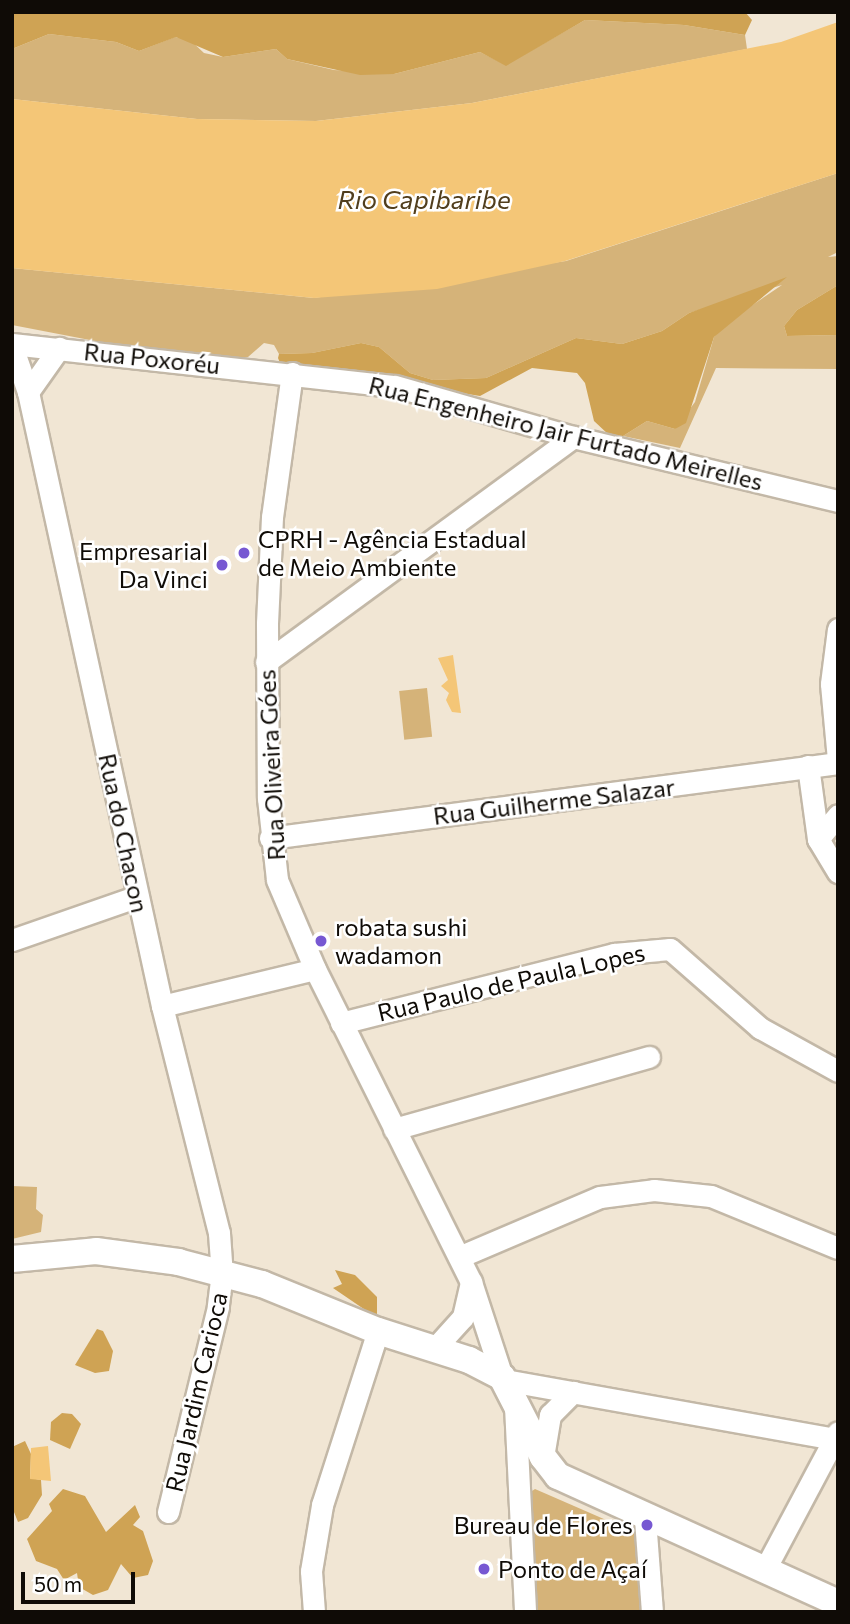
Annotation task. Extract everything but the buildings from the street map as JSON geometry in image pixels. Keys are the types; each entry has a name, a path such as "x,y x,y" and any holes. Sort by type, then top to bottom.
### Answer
{"main road":[{"path":"17,1257 129,1254 222,1272 378,1331 435,1348 507,1386 543,1457 558,1476 838,1604"}],"street":[{"name":"Rua Poxoréu","path":"12,345 292,373"},
{"name":"Rua do Chacon","path":"12,345 28,392 162,1006 219,1233 222,1272"},
{"path":"28,392 59,348"},
{"name":"Rua Engenheiro Jair Furtado Meirelles","path":"292,373 396,386 573,437 838,501"},
{"name":"Rua Oliveira Góes","path":"292,373 272,517 266,662 270,838 277,880 341,1023 471,1282 507,1386 525,1612"},
{"path":"266,662 573,437"},
{"path":"838,629 831,684 838,761"},
{"name":"Rua Guilherme Salazar","path":"270,838 838,761"},
{"path":"808,766 818,839 838,872"},
{"path":"818,839 838,815"},
{"path":"12,940 138,896"},
{"name":"Rua Paulo de Paula Lopes","path":"341,1023 614,954 659,948 680,955 760,1028 838,1071"},
{"path":"162,1006 315,969"},
{"path":"394,1129 649,1058"},
{"path":"459,1257 600,1197 654,1190 711,1196 838,1248"},
{"name":"Rua Jardim Carioca","path":"168,1512 218,1307 222,1272"},
{"path":"435,1348 463,1317 471,1282"},
{"path":"314,1612 311,1571 322,1505 378,1331"},
{"path":"507,1386 573,1392 834,1435 764,1571"},
{"path":"543,1457 550,1415 573,1392"},
{"path":"645,1518 652,1612"}],"shaded area":[{"path":"12,12 745,12 752,20 745,35 684,25 585,20 506,66 480,52 394,74 360,75 287,59 276,49 223,57 176,37 139,51 116,42 49,34 12,49"},
{"path":"585,20 684,25 745,35 747,49 472,103 316,121 197,119 12,99 12,49 49,34 116,42 139,51 175,37 189,39 204,53 223,57 276,49 287,59 334,70 394,74 480,52 506,65"},
{"path":"838,173 838,252 828,257 838,256 838,285 797,310 784,326 787,336 838,335 838,369 716,368 680,448 623,436 647,421 675,429 695,402 714,337 726,323 782,285 689,313 662,331 622,344 576,338 486,378 433,380 410,373 379,347 361,343 312,353 279,354 274,345 264,343 248,357 224,360 203,353 147,351 12,325 12,268 314,298 566,261"},
{"path":"787,277 714,337 686,423 675,429 647,421 623,436 609,435 594,421 585,383 577,373 532,368 480,396 280,363 278,358 279,354 312,353 361,343 379,347 410,373 433,380 486,378 576,338 622,344 662,331 689,313"},
{"path":"838,285 838,335 787,336 784,326 797,310"},
{"path":"427,688 432,737 404,740 399,691"},
{"path":"12,1186 37,1187 36,1209 43,1215 41,1232 12,1239"},
{"path":"335,1270 355,1275 377,1297 377,1318 333,1288 342,1284"},
{"path":"97,1329 103,1331 113,1351 109,1371 95,1373 75,1365"},
{"path":"62,1413 72,1414 81,1424 70,1449 50,1440 51,1422"},
{"path":"25,1441 31,1454 30,1478 41,1480 42,1495 28,1518 18,1522 12,1507 12,1447"},
{"path":"63,1489 85,1496 106,1532 135,1505 140,1517 133,1525 143,1531 153,1561 148,1575 133,1578 121,1564 108,1590 93,1595 79,1587 77,1573 64,1580 57,1569 36,1561 27,1539 52,1511 49,1504"},
{"path":"535,1489 636,1533 644,1612 533,1612 529,1493"}],"water":[{"name":"Rio Capibaribe","path":"838,22 838,173 565,261 437,289 314,298 12,268 12,99 197,119 316,121 472,103 781,42"},
{"path":"453,655 461,713 452,712 446,700 449,693 441,686 448,680 438,658"},
{"path":"48,1446 51,1481 30,1479 31,1448"}],"place":[{"name":"CPRH - Agência Estadual de Meio Ambiente","path":"244,553"},
{"name":"Empresarial Da Vinci","path":"222,565"},
{"name":"robata sushi wadamon","path":"321,941"},
{"name":"Bureau de Flores","path":"647,1525"},
{"name":"Ponto de Açaí","path":"484,1569"}]}
